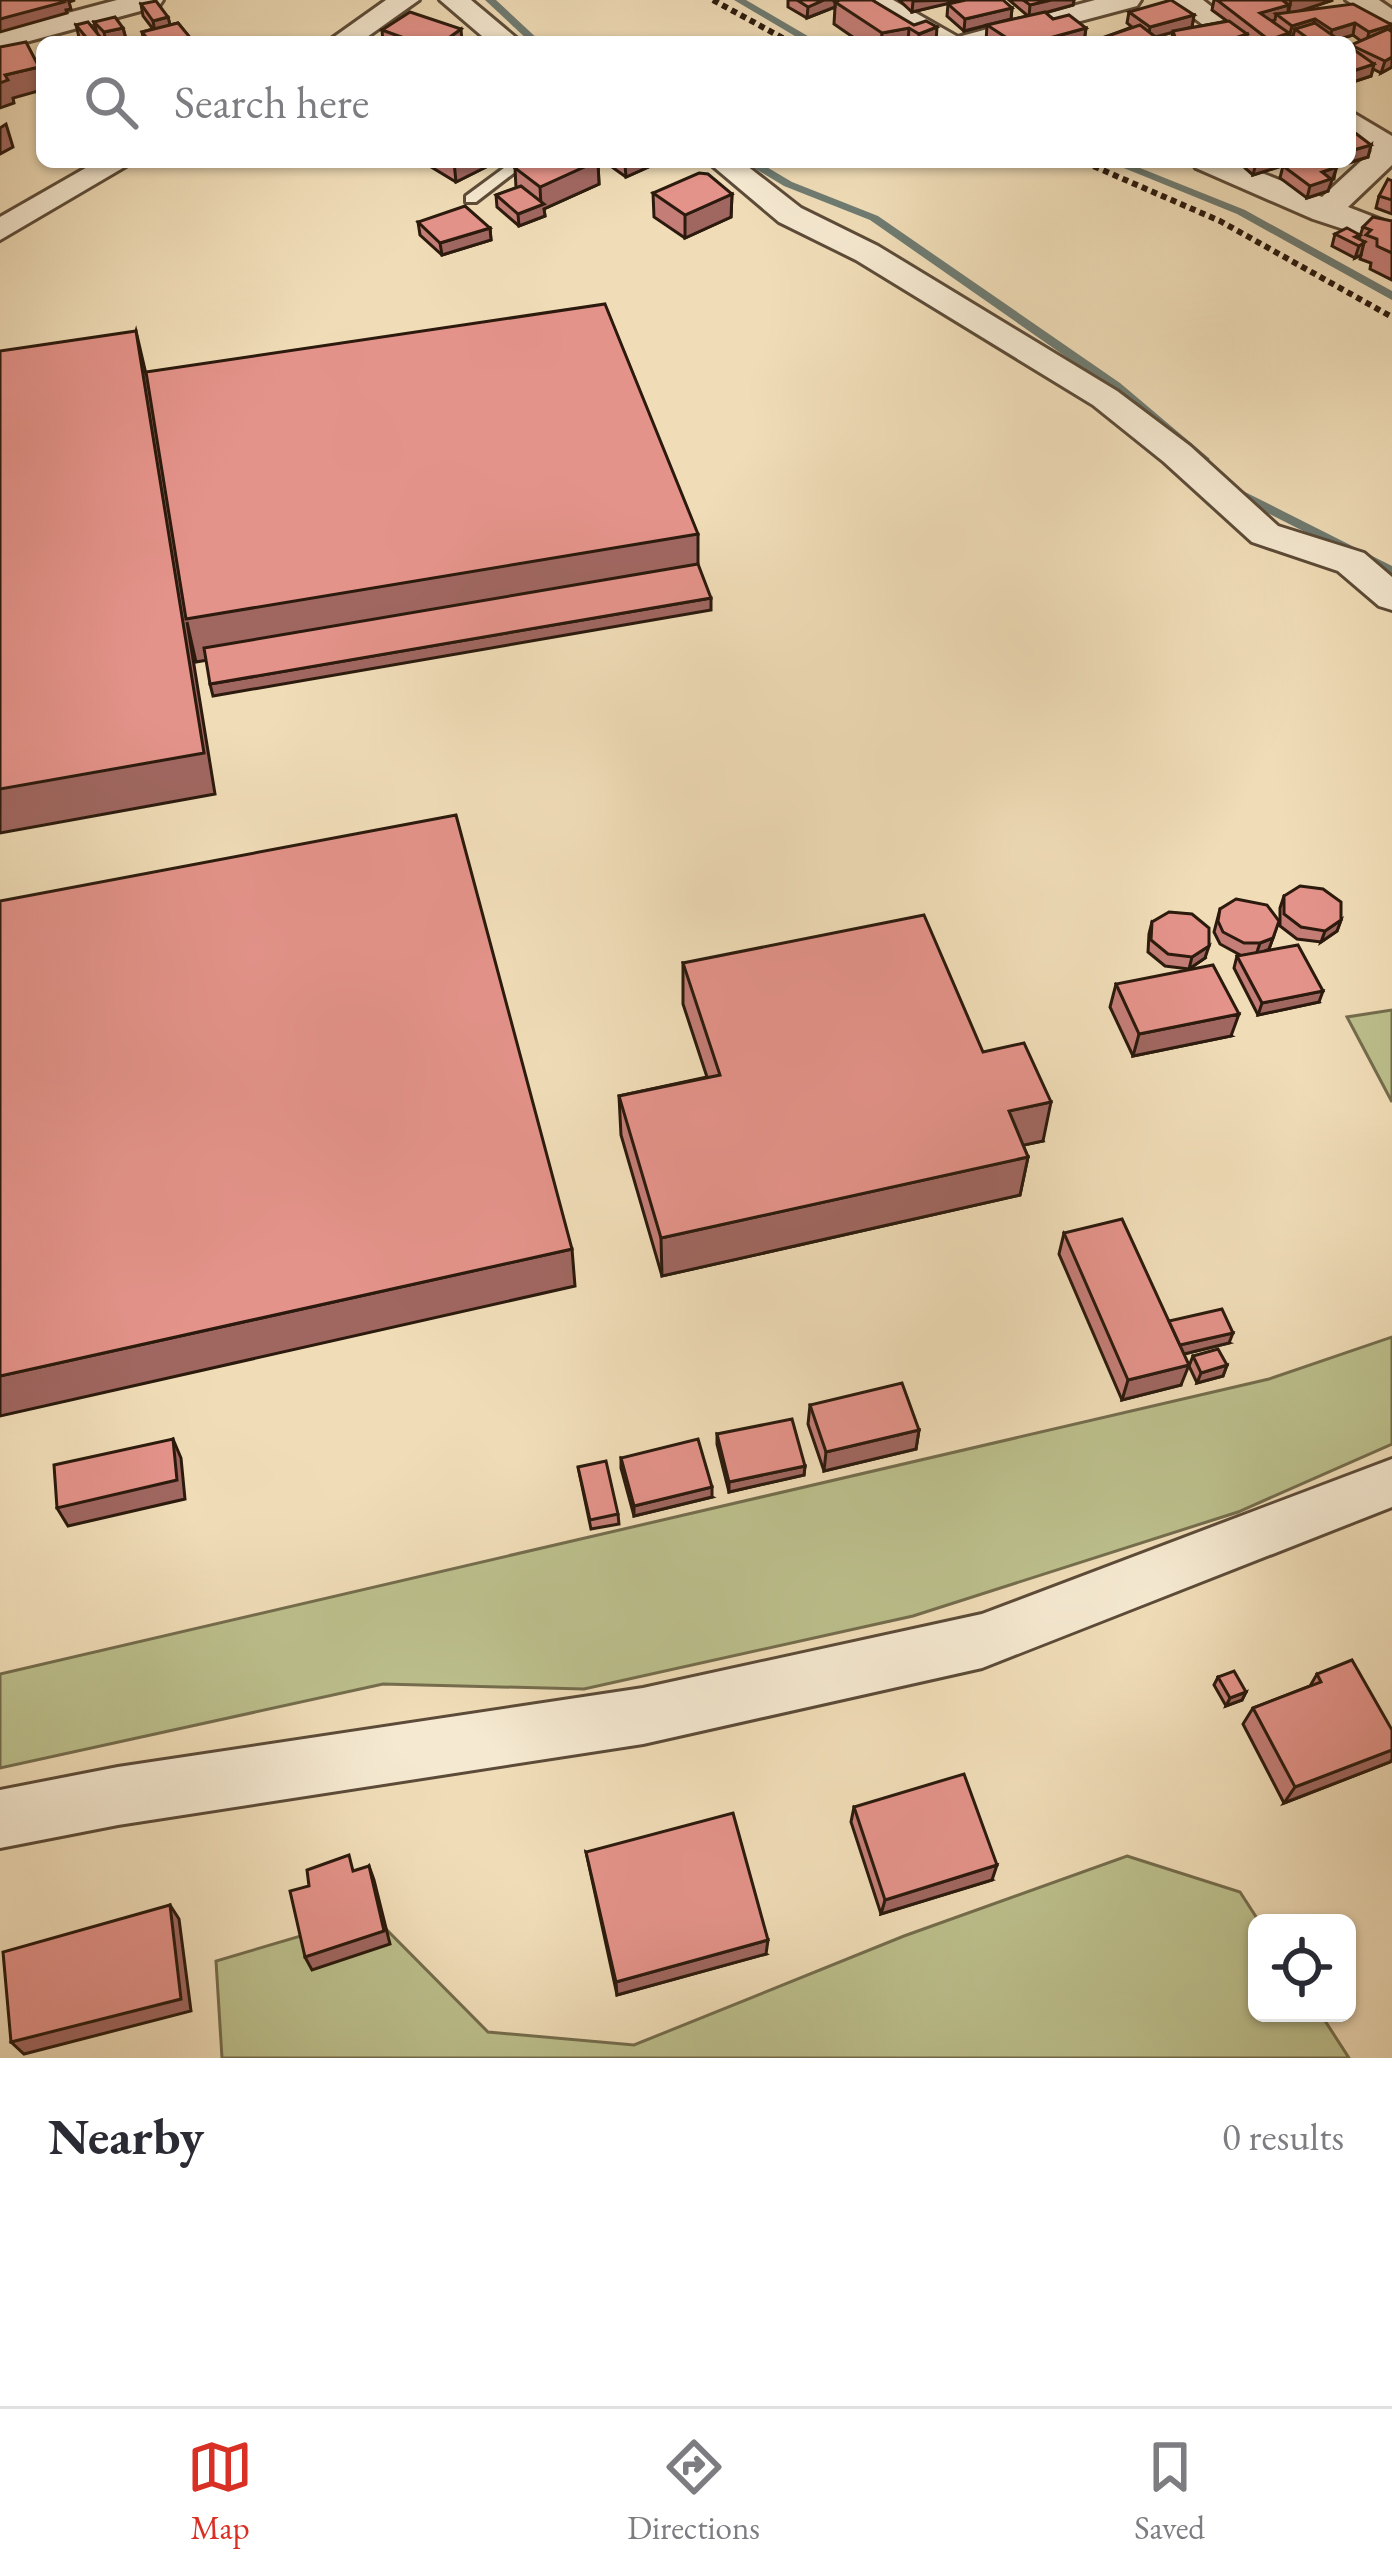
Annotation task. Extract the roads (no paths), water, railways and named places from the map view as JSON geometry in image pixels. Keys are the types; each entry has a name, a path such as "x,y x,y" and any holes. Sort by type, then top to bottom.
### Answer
{"street":[{"path":"0,40 149,0"},
{"path":"350,36 405,0"},
{"path":"454,0 499,36"},
{"path":"873,0 936,36"},
{"path":"992,36 1127,0"},
{"path":"1185,0 1235,36"},
{"path":"1360,0 1392,21"},
{"path":"1324,212 1392,149 1356,124"},
{"path":"0,230 108,168"},
{"path":"730,168 790,215 868,253 1105,398 1177,454 1265,534 1351,562 1392,596"},
{"path":"1221,168 1392,235"},
{"path":"0,1819 118,1796 643,1716 982,1641 1392,1483"}],"lane":[{"path":"471,199 513,168"}],"waterway":[{"path":"490,0 529,36"},
{"path":"739,0 802,36"},
{"path":"760,168 874,218 1116,386 1203,459"},
{"path":"1130,168 1241,212 1392,296"},
{"path":"1239,493 1392,572"}]}
